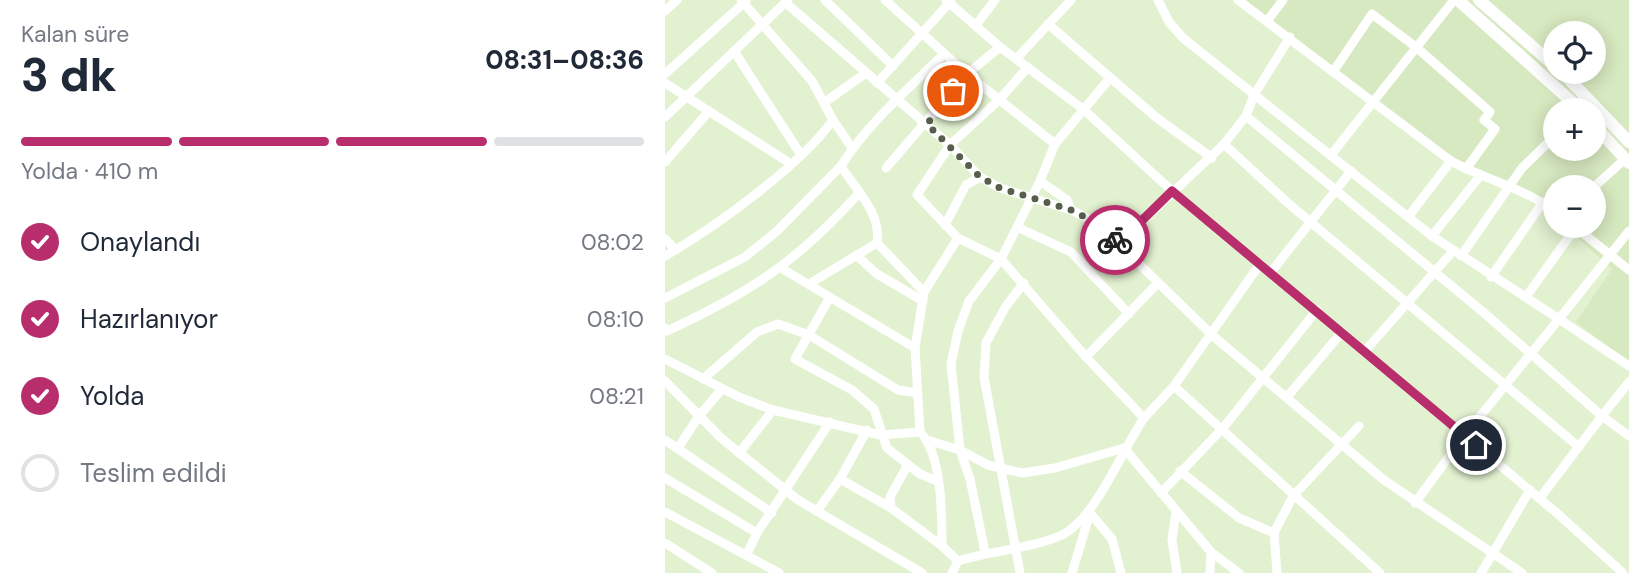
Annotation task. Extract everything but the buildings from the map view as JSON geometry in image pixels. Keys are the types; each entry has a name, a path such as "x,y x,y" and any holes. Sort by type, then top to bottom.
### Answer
{"highway":[{"path":"1456,0 1567,98"},
{"path":"1479,0 1543,56"},
{"path":"1573,84 1629,142"},
{"path":"1606,138 1627,161"}],"street":[{"path":"665,11 677,0"},
{"path":"825,0 894,66"},
{"path":"885,0 922,36 1055,144"},
{"path":"976,25 995,0"},
{"path":"1017,58 1071,0"},
{"path":"1158,0 1169,22 1183,38 1432,236 1629,366"},
{"path":"1238,0 1290,37 1372,104 1451,161 1543,202 1491,277"},
{"path":"1267,21 1283,0"},
{"path":"1331,155 1456,0"},
{"path":"665,74 744,1 825,102 833,120 852,148"},
{"path":"665,117 686,94 764,26 787,1 877,83 927,124 980,177 1000,188 1071,210 1097,223 1212,335 1343,444 1415,503 1522,573"},
{"path":"877,83 922,36 949,1 1000,47 1083,109 1172,191 1366,351 1623,573"},
{"path":"1333,72 1372,14 1416,47 1490,112 1484,120 1495,129 1466,169"},
{"path":"1048,24 1110,78 1212,158"},
{"path":"1119,243 1224,144 1246,116 1254,94 1290,37"},
{"path":"886,168 927,124 967,74 1000,47"},
{"path":"734,51 800,155"},
{"path":"665,298 745,257 777,231 841,166 852,148 897,99 944,54"},
{"path":"1028,67 999,100 950,145 917,195 958,238 1002,259 1086,357 1144,418"},
{"path":"825,102 866,73"},
{"path":"985,552 960,450 951,363 958,331 969,301 1002,259 1019,228 1055,144 1110,78"},
{"path":"665,83 686,94 791,164"},
{"path":"665,162 709,111"},
{"path":"1246,116 1629,436"},
{"path":"665,256 791,164 833,120"},
{"path":"1224,144 1311,222 1579,447"},
{"path":"1366,351 1434,273 1457,254 1522,168 1543,148"},
{"path":"1408,217 1451,161"},
{"path":"1606,178 1627,161"},
{"path":"841,166 875,217 879,231 877,243"},
{"path":"1271,272 1351,171"},
{"path":"1432,236 1480,176"},
{"path":"945,225 966,186 980,177"},
{"path":"1040,181 1067,200 1071,210"},
{"path":"665,328 667,331 715,309 781,268 833,222 859,193"},
{"path":"1019,228 1071,252 1129,314"},
{"path":"1415,503 1465,435 1629,231"},
{"path":"958,238 924,296 915,348 920,432 930,441 960,450 999,469 1022,473 1055,468 1123,448"},
{"path":"1525,297 1567,238"},
{"path":"1590,238 1629,270"},
{"path":"665,239 676,250"},
{"path":"809,284 877,243"},
{"path":"877,243 924,296"},
{"path":"856,255 877,274 924,296"},
{"path":"1072,573 1090,513 1123,448 1212,335 1260,264"},
{"path":"781,268 915,348"},
{"path":"1020,573 999,469 985,377 986,343 1006,306 1024,283"},
{"path":"1086,357 1158,283"},
{"path":"830,297 795,359 852,390 874,409 880,435 887,448 907,466 937,481"},
{"path":"1161,493 1179,471 1223,428 1317,310"},
{"path":"703,379 757,332 778,324 809,335 898,390 918,393"},
{"path":"1287,397 1342,331"},
{"path":"665,359 722,389 773,410 880,435 920,432"},
{"path":"665,381 739,453 798,500 922,573"},
{"path":"1539,498 1629,382"},
{"path":"1174,386 1380,573"},
{"path":"678,448 699,416 722,389"},
{"path":"739,453 773,410"},
{"path":"747,554 757,533 830,422"},
{"path":"1277,573 1274,533 1293,496 1359,426"},
{"path":"817,511 840,479 867,430"},
{"path":"665,440 772,513"},
{"path":"930,441 937,481 942,546"},
{"path":"1123,448 1211,552 1239,573"},
{"path":"891,508 890,496 907,466"},
{"path":"1179,471 1239,518 1274,533"},
{"path":"665,478 757,533"},
{"path":"840,479 891,508 958,561"},
{"path":"1481,573 1490,553 1530,490"},
{"path":"1175,511 1172,540 1177,573"},
{"path":"665,512 779,573"},
{"path":"952,573 958,561 985,552 1062,535 1090,513"},
{"path":"1090,513 1112,539 1121,573"},
{"path":"665,543 712,573"},
{"path":"1210,573 1211,552"}],"shaded area":[{"path":"1238,0 1629,0 1629,362 1576,322 1612,269 1578,238 1606,238 1606,175 1543,175 1543,206 1524,189 1463,165"}],"way so far":[{"path":"953,91 927,124 980,177 1000,188 1071,210 1097,223 1115,240"}],"route":[{"path":"1115,240 1119,243 1172,191 1476,445"}]}
